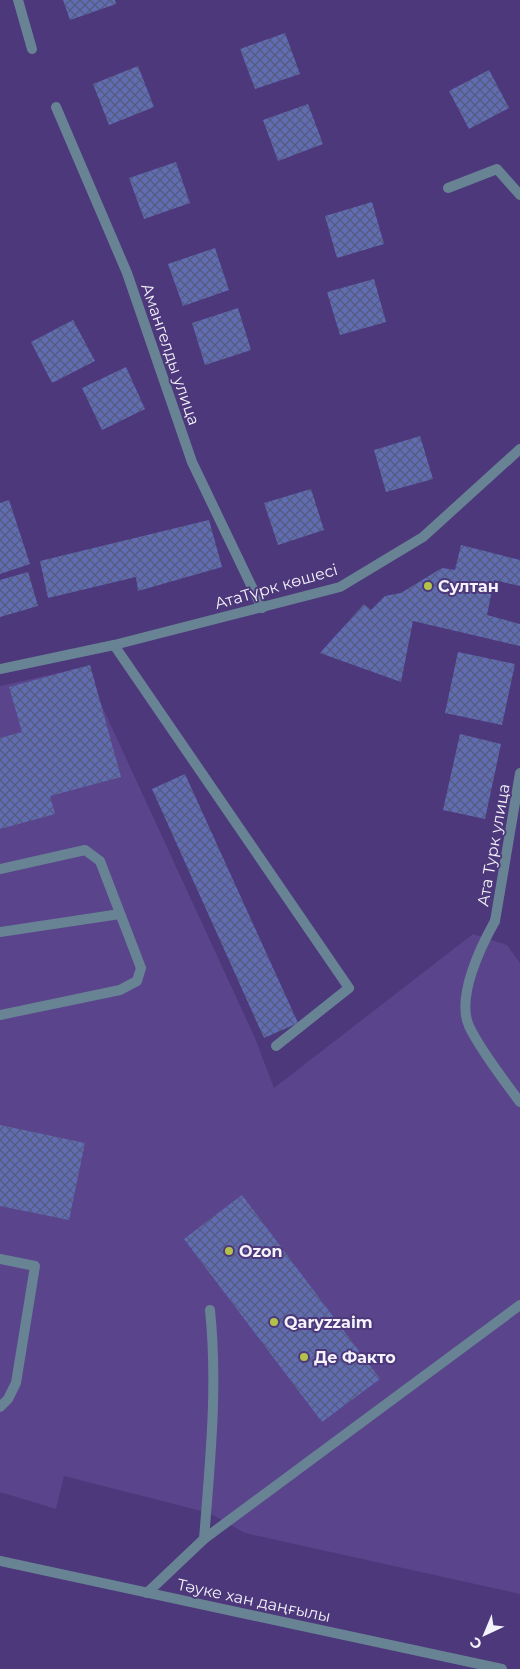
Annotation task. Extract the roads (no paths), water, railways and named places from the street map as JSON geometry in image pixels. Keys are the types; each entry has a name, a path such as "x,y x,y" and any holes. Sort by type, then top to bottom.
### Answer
{"street":[{"path":"18,0 32,49"},
{"name":"Амангелды улица","path":"56,107 127,273 192,462 262,608"},
{"path":"448,188 497,168 520,195"},
{"name":"АтаТүрк көшесі","path":"0,669 114,645 262,608 340,586 423,537 520,449"},
{"path":"114,645 349,988 276,1046"},
{"name":"Ата Турк улица","path":"520,773 495,921 483,943 465,996 468,1024 520,1102"},
{"path":"0,869 85,850 100,861 141,968 137,981 120,990 0,1016"},
{"path":"0,932 120,914"},
{"path":"0,1259 35,1266 16,1383 8,1399 0,1407"},
{"path":"147,1593 204,1539 520,1305"},
{"path":"204,1539 214,1417 214,1351 210,1310"},
{"name":"Тәуке хан даңғылы","path":"0,1561 502,1669"}],"place":[{"name":"Султан","path":"428,586"},
{"name":"Ozon","path":"229,1251"},
{"name":"Qaryzzaim","path":"274,1322"},
{"name":"Де Факто","path":"304,1357"}]}
